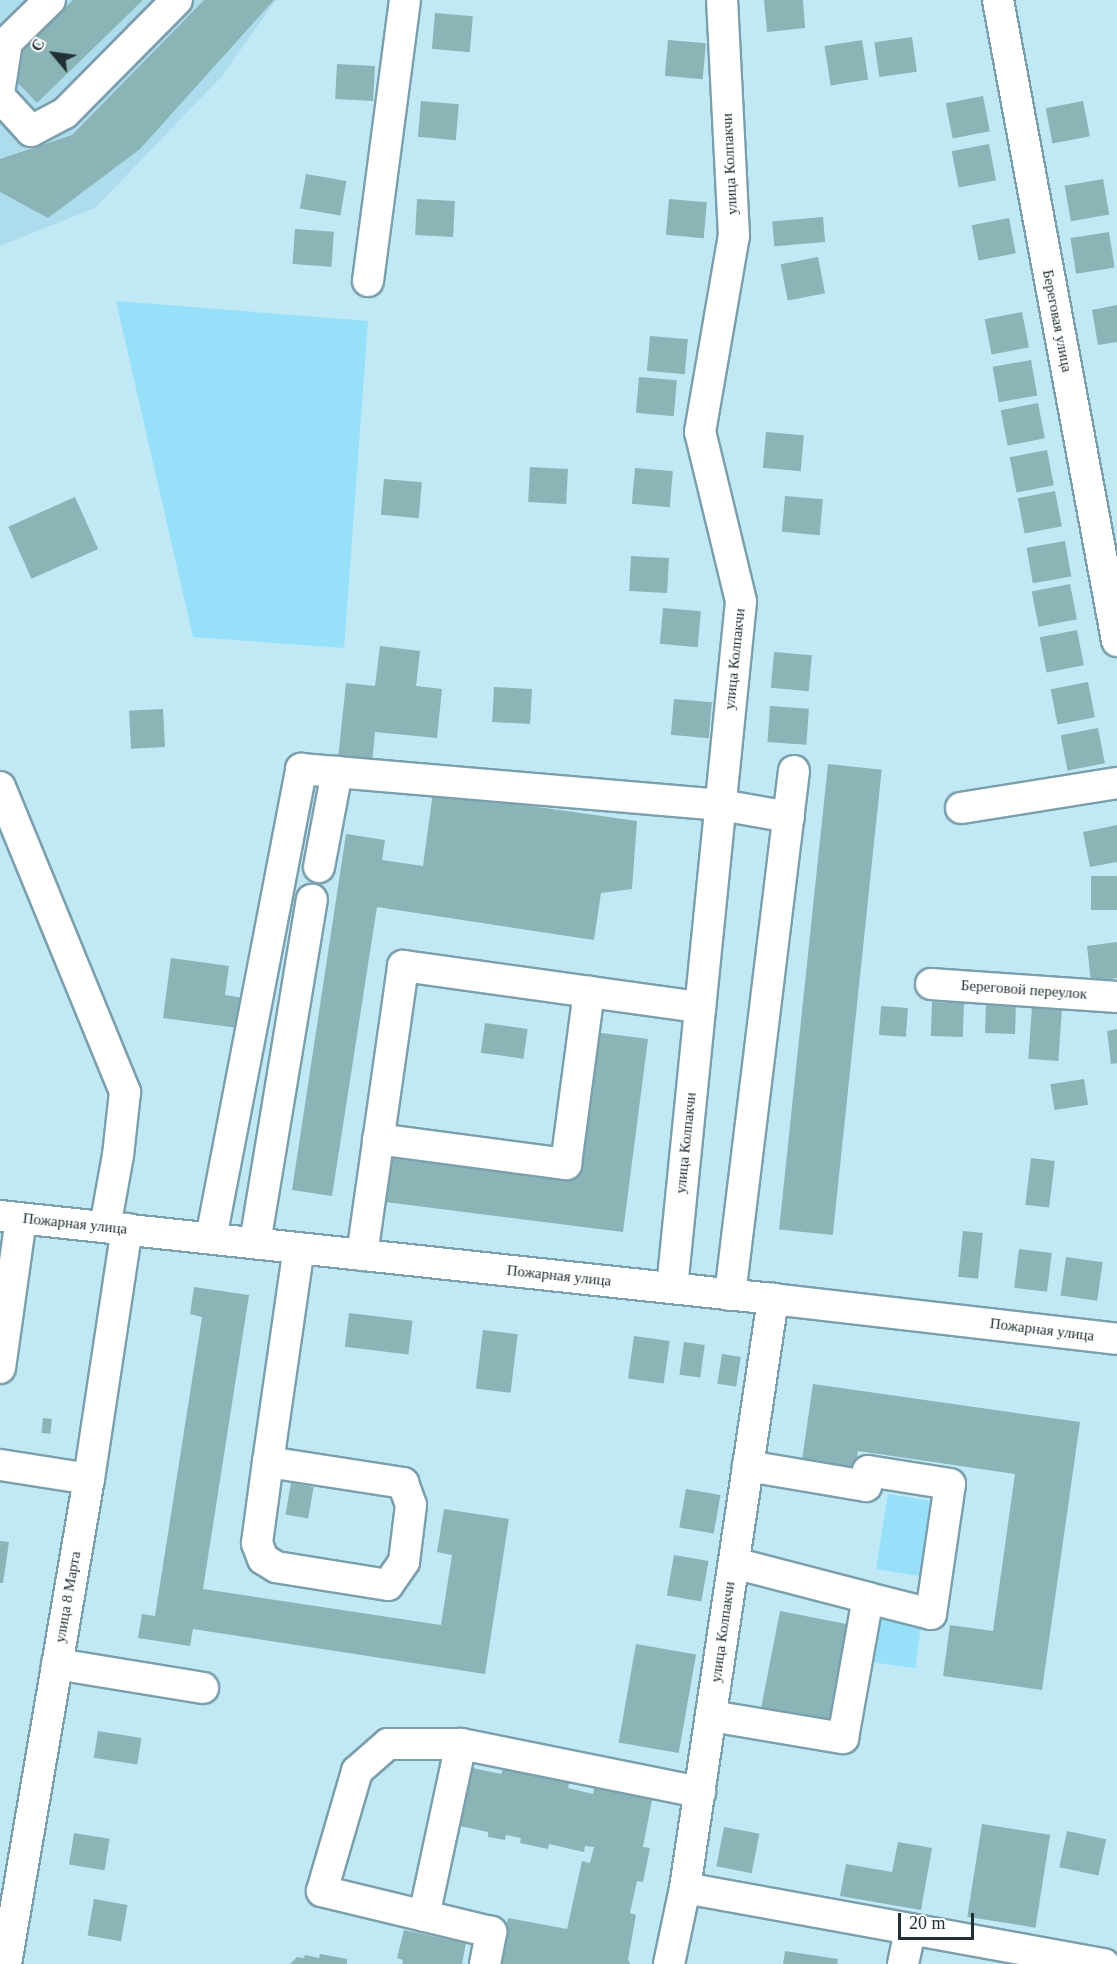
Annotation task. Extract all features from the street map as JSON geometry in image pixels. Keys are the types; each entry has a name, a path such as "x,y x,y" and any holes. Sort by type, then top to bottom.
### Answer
{"street":[{"path":"0,87 8,26 50,0"},
{"path":"0,97 31,131 48,122 65,112 177,0"},
{"path":"368,281 405,0"},
{"name":"улица Колпакчи","path":"672,1288 741,601 700,432 734,236 722,0"},
{"name":"Береговая улица","path":"998,0 1117,641"},
{"path":"211,1238 301,769 720,805 789,817"},
{"path":"730,1295 794,771"},
{"path":"319,867 337,772"},
{"path":"961,808 1117,783"},
{"name":"улица 8 Марта","path":"0,787 124,1092 118,1155 116,1228 89,1479 4,1959"},
{"path":"255,1243 312,900"},
{"path":"267,946 303,953"},
{"path":"362,1255 404,966 700,1007"},
{"name":"Береговой переулок","path":"931,984 1117,997"},
{"path":"378,1139 566,1164 589,992"},
{"path":"0,1368 10,1217"},
{"name":"Пожарная улица","path":"10,1217 773,1299 1117,1339"},
{"path":"268,1462 403,1483 411,1505 404,1562 388,1585 276,1567 263,1559 257,1543 268,1462 299,1248"},
{"name":"улица Колпакчи","path":"669,1964 685,1888 773,1299"},
{"path":"0,1465 89,1479"},
{"path":"734,1563 931,1614 950,1484 868,1471 866,1486 748,1466"},
{"path":"711,1716 843,1738 868,1598"},
{"path":"57,1664 203,1688"},
{"path":"484,1964 491,1932 322,1891 357,1771 388,1744 461,1744 700,1792"},
{"path":"424,1916 461,1744"},
{"path":"685,1888 1104,1964"},
{"path":"903,1964 910,1930"}],"shaded area":[{"path":"0,0 276,0 222,76 95,208 0,246"},
{"path":"116,301 368,321 344,648 193,637"},
{"path":"888,1494 931,1501 920,1576 876,1569"},
{"path":"881,1617 922,1623 915,1668 875,1663"}],"building":[{"path":"73,0 143,0 37,103 18,83 22,50"},
{"path":"204,0 274,0 140,149 48,218 0,192 0,159 72,135"},
{"path":"764,0 803,0 805,28 767,32"},
{"path":"435,13 473,16 470,52 432,49"},
{"path":"912,37 917,72 879,77 874,42"},
{"path":"668,40 706,43 703,79 665,76"},
{"path":"862,40 868,80 831,85 824,46"},
{"path":"337,64 375,66 373,101 335,99"},
{"path":"983,96 990,131 953,139 946,103"},
{"path":"421,101 459,104 456,140 418,137"},
{"path":"1083,101 1090,136 1053,144 1046,108"},
{"path":"989,144 996,180 959,188 952,151"},
{"path":"306,174 346,181 340,216 300,208"},
{"path":"1103,179 1109,214 1071,221 1065,186"},
{"path":"417,199 455,201 453,237 415,235"},
{"path":"669,199 707,202 704,238 666,235"},
{"path":"823,217 825,242 774,246 772,221"},
{"path":"1009,218 1016,253 979,261 972,225"},
{"path":"295,229 334,232 331,267 293,264"},
{"path":"1109,232 1115,268 1076,274 1070,238"},
{"path":"818,257 825,293 788,301 781,264"},
{"path":"1117,305 1117,342 1098,345 1092,310"},
{"path":"1022,312 1029,347 992,355 985,319"},
{"path":"650,336 688,339 685,374 647,371"},
{"path":"1031,360 1037,395 999,402 993,367"},
{"path":"639,377 677,380 674,416 636,413"},
{"path":"1038,403 1045,438 1008,446 1001,410"},
{"path":"766,432 804,435 801,471 763,468"},
{"path":"1047,450 1054,485 1017,493 1010,457"},
{"path":"530,467 568,469 566,504 528,502"},
{"path":"635,468 673,471 670,507 632,504"},
{"path":"384,479 422,482 419,518 381,515"},
{"path":"1055,491 1062,526 1025,534 1018,498"},
{"path":"785,496 823,499 820,535 782,532"},
{"path":"75,497 98,549 31,579 8,527"},
{"path":"1065,541 1071,576 1033,583 1027,548"},
{"path":"631,556 669,558 667,593 629,591"},
{"path":"1070,584 1077,619 1039,627 1032,591"},
{"path":"663,608 701,611 698,647 660,644"},
{"path":"1077,630 1084,665 1047,673 1040,637"},
{"path":"380,646 420,651 416,686 442,689 437,738 375,732 372,763 338,759 346,683 375,686"},
{"path":"774,652 812,655 809,691 771,688"},
{"path":"1088,682 1095,717 1058,725 1051,689"},
{"path":"494,687 532,689 530,724 492,722"},
{"path":"674,699 712,702 709,738 671,735"},
{"path":"770,706 809,709 806,745 767,742"},
{"path":"163,709 165,747 131,749 129,711"},
{"path":"1098,728 1105,763 1068,771 1061,735"},
{"path":"828,764 882,770 833,1235 779,1229"},
{"path":"433,792 637,821 632,889 601,893 594,940 377,907 332,1196 292,1190 346,834 385,840 382,860 423,866"},
{"path":"1117,825 1117,862 1090,867 1083,832"},
{"path":"1091,876 1117,876 1117,910 1091,910"},
{"path":"1117,942 1117,978 1091,982 1087,946"},
{"path":"171,958 229,966 225,995 251,999 246,1029 163,1018"},
{"path":"932,1002 964,1003 963,1037 931,1036"},
{"path":"986,1004 1016,1005 1015,1034 985,1033"},
{"path":"881,1006 908,1008 906,1037 879,1035"},
{"path":"1032,1007 1062,1009 1058,1061 1028,1059"},
{"path":"485,1023 528,1029 523,1059 481,1053"},
{"path":"1117,1029 1117,1063 1111,1064 1107,1031"},
{"path":"594,1032 648,1039 623,1232 385,1202 391,1154 576,1177"},
{"path":"1084,1079 1088,1105 1054,1110 1050,1084"},
{"path":"1031,1158 1055,1161 1049,1208 1025,1205"},
{"path":"963,1231 983,1233 978,1279 958,1277"},
{"path":"1019,1249 1052,1253 1047,1292 1014,1288"},
{"path":"1066,1257 1103,1262 1097,1301 1061,1296"},
{"path":"194,1287 249,1295 203,1589 441,1625 452,1555 437,1552 444,1509 509,1519 485,1674 193,1629 190,1646 138,1638 142,1614 155,1616 202,1317 190,1314"},
{"path":"349,1313 413,1321 408,1355 345,1347"},
{"path":"483,1330 518,1334 511,1393 476,1389"},
{"path":"634,1336 670,1341 664,1384 628,1379"},
{"path":"684,1342 705,1345 700,1378 679,1375"},
{"path":"722,1354 741,1357 736,1387 717,1384"},
{"path":"813,1384 1080,1422 1042,1690 943,1676 950,1625 993,1631 1015,1474 858,1451 855,1474 801,1467"},
{"path":"43,1418 52,1419 50,1434 41,1433"},
{"path":"291,1483 314,1487 308,1519 285,1515"},
{"path":"686,1489 720,1495 714,1533 679,1527"},
{"path":"0,1541 9,1542 3,1583 0,1583"},
{"path":"674,1555 708,1561 701,1601 667,1595"},
{"path":"780,1611 852,1625 832,1724 761,1710"},
{"path":"636,1644 696,1655 679,1753 619,1742"},
{"path":"98,1731 141,1738 137,1765 94,1758"},
{"path":"473,1768 501,1774 503,1769 569,1783 568,1788 593,1794 594,1788 652,1800 643,1847 650,1848 643,1882 637,1881 630,1913 636,1915 628,1959 630,1964 499,1964 508,1918 567,1929 582,1861 590,1863 594,1847 585,1846 584,1852 549,1844 548,1849 520,1843 521,1838 506,1835 505,1840 488,1837 488,1832 460,1826"},
{"path":"982,1824 1050,1835 1035,1928 967,1917"},
{"path":"724,1827 759,1834 752,1873 716,1866"},
{"path":"1067,1831 1106,1839 1098,1876 1059,1867"},
{"path":"74,1833 110,1839 105,1870 69,1865"},
{"path":"898,1842 932,1848 921,1910 840,1896 846,1864 892,1872"},
{"path":"94,1899 127,1905 121,1941 88,1935"},
{"path":"404,1930 466,1943 462,1964 402,1964 403,1960 397,1958"},
{"path":"785,1951 838,1959 837,1964 783,1964"},
{"path":"320,1954 347,1959 347,1964 290,1964 297,1957 304,1958 305,1955 319,1958"}]}
